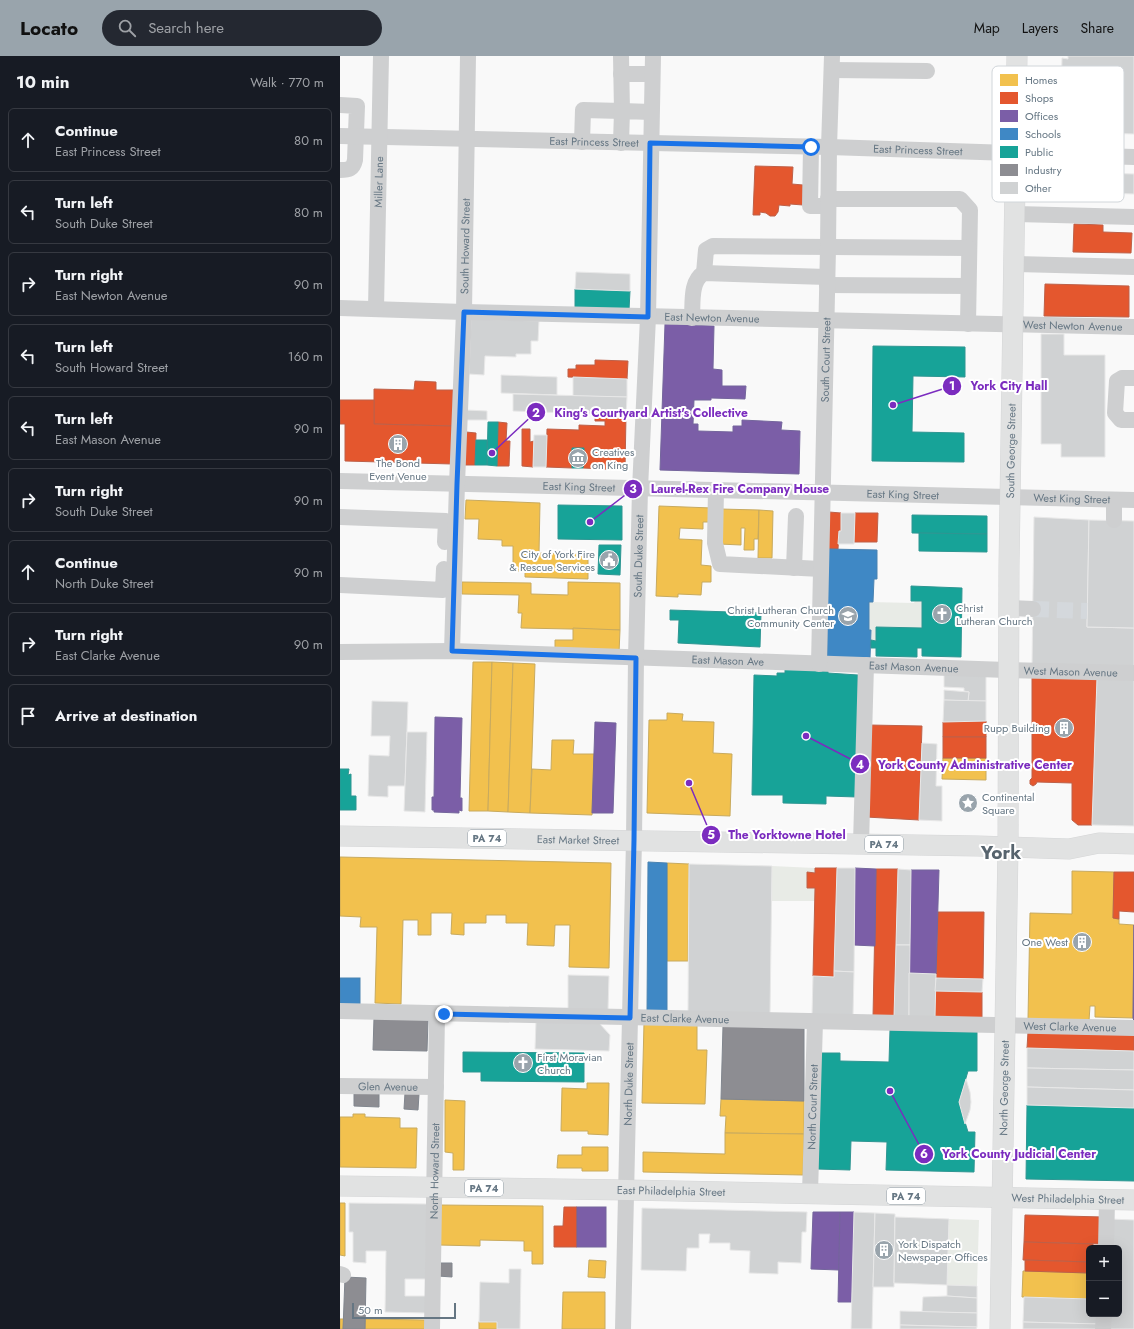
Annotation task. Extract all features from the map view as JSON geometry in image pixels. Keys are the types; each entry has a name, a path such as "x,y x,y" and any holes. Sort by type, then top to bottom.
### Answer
{"main road":[{"name":"South George Street","path":"1017,56 1017,66"},
{"name":"South George Street","path":"1008,846 1007,670 1014,202"},
{"name":"East Market Street","path":"340,836 1008,846"},
{"name":"PA 74","path":"1008,846 1069,849 1099,843 1134,844"},
{"name":"North George Street","path":"1000,1329 1008,846"},
{"name":"East Philadelphia Street","path":"340,1186 810,1193 1002,1198"},
{"name":"West Philadelphia Street","path":"1002,1198 1134,1200"}],"street":[{"name":"Miller Lane","path":"376,309 381,56"},
{"name":"South Howard Street","path":"452,651 464,312 468,56"},
{"path":"621,143 622,56"},
{"name":"South Duke Street","path":"634,840 636,658 640,489 648,317 652,56"},
{"path":"832,63 927,71"},
{"name":"South Court Street","path":"819,664 832,63"},
{"path":"622,74 652,74"},
{"path":"340,105 357,106 355,160 353,166 349,170 340,170"},
{"path":"582,142 582,110 651,112"},
{"name":"East Princess Street","path":"340,136 829,147 992,153"},
{"path":"811,147 810,206 828,203 960,199 970,210 968,324"},
{"name":"East Princess Street","path":"1124,157 1134,157"},
{"path":"1014,214 1134,217"},
{"path":"709,273 706,250 713,246 969,248"},
{"path":"1013,264 1134,267"},
{"path":"692,318 695,281 699,276 709,273 827,281 968,286"},
{"name":"East Newton Avenue","path":"340,308 648,317 1012,325"},
{"name":"West Newton Avenue","path":"1012,325 1134,328"},
{"path":"1134,378 1122,378 1117,381 1116,413 1121,420 1134,420"},
{"name":"East King Street","path":"340,481 1010,498"},
{"path":"716,490 715,543 720,564 821,569"},
{"name":"West King Street","path":"1010,498 1134,500"},
{"path":"1114,500 1114,520"},
{"path":"794,568 796,516"},
{"path":"340,517 446,521 443,590 340,585"},
{"path":"1008,608 1033,608"},
{"path":"340,652 452,651 636,658"},
{"name":"East Mason Ave","path":"636,658 819,664"},
{"name":"East Mason Avenue","path":"819,664 1007,670"},
{"path":"861,844 866,665"},
{"name":"West Mason Avenue","path":"1007,670 1134,673"},
{"name":"North Duke Street","path":"623,1329 634,840"},
{"name":"East Clarke Avenue","path":"340,1012 1005,1026"},
{"name":"North Howard Street","path":"432,1329 437,1014"},
{"name":"North Court Street","path":"810,1193 815,1021"},
{"name":"West Clarke Avenue","path":"1005,1026 1134,1028"},
{"name":"Glen Avenue","path":"340,1086 436,1087"},
{"path":"1106,1245 1107,1200"},
{"path":"1103,1329 1104,1317"}],"shaded area":[{"path":"915,601 922,601 922,628 876,628 876,641 871,640 871,630 869,630 869,602 914,603"},
{"path":"772,866 815,868 815,873 807,873 807,887 815,888 815,901 772,901"},
{"path":"949,1219 979,1220 977,1286 947,1285"}],"building: Homes":[{"path":"466,500 540,503 539,553 588,554 588,579 525,577 525,571 513,571 513,546 502,546 502,540 478,539 479,519 465,519"},
{"path":"659,506 712,508 712,522 703,522 703,529 680,528 679,539 702,540 701,565 711,566 711,582 702,582 701,595 678,594 678,597 656,596"},
{"path":"720,509 759,510 758,539 754,539 754,550 744,550 745,528 741,528 741,545 719,544"},
{"path":"759,510 773,511 772,558 758,558"},
{"path":"462,582 531,583 531,594 568,595 568,582 620,583 620,630 521,628 522,613 518,613 519,595 462,594"},
{"path":"573,628 620,630 619,653 555,652 555,640 573,640"},
{"path":"473,662 492,662 488,811 469,811"},
{"path":"492,662 513,663 508,812 488,811"},
{"path":"513,663 535,664 530,813 508,812"},
{"path":"667,713 683,714 682,721 714,722 713,753 732,754 730,816 647,813 649,720 667,720"},
{"path":"552,740 574,740 573,754 594,754 592,815 530,813 532,769 551,770"},
{"path":"943,758 986,758 986,780 942,779"},
{"path":"340,857 611,863 609,968 569,967 570,925 555,925 554,946 527,945 528,923 506,923 506,915 486,915 486,923 464,923 464,935 451,934 452,913 431,913 431,935 418,935 418,920 403,920 401,1004 375,1003 377,927 360,927 361,917 340,916"},
{"path":"667,863 689,864 688,961 667,961"},
{"name":"One West","path":"1072,871 1114,872 1113,918 1119,919 1119,924 1134,925 1133,1018 1095,1017 1095,1006 1090,1006 1089,1021 1028,1019 1030,913 1072,914"},
{"path":"644,1023 697,1025 697,1050 707,1050 705,1104 642,1103"},
{"path":"587,1083 609,1083 608,1135 588,1134 588,1131 561,1131 562,1088 587,1089"},
{"path":"721,1099 804,1101 804,1134 725,1133 726,1116 720,1116"},
{"path":"445,1100 465,1101 464,1170 453,1170 453,1153 445,1152"},
{"path":"353,1114 365,1114 365,1117 400,1118 400,1128 417,1128 416,1168 340,1167 340,1117 353,1117"},
{"path":"725,1133 804,1134 803,1175 643,1172 643,1152 725,1154"},
{"path":"582,1147 608,1147 608,1171 582,1171 582,1168 557,1168 558,1155 582,1155"},
{"path":"340,1203 345,1203 345,1256 340,1255"},
{"path":"439,1205 543,1206 543,1264 532,1264 532,1251 524,1251 524,1241 480,1240 480,1246 439,1245"},
{"path":"589,1260 606,1261 605,1278 588,1277"},
{"path":"1023,1271 1086,1273 1086,1299 1022,1297"},
{"path":"563,1292 605,1292 605,1329 562,1329"},
{"path":"340,1319 344,1319 343,1329 340,1329"},
{"path":"365,1319 425,1320 425,1329 365,1329"},
{"path":"479,1322 497,1322 497,1329 479,1329"}],"building: Shops":[{"path":"755,166 793,167 792,184 803,185 803,205 779,205 778,212 775,216 770,216 766,213 760,212 760,215 753,215"},
{"path":"1074,224 1103,225 1103,232 1132,233 1131,253 1073,252"},
{"path":"1045,284 1129,286 1129,317 1044,316"},
{"path":"595,360 628,361 627,379 568,377 568,369 576,369 576,365 595,365"},
{"path":"415,381 436,382 436,390 453,390 452,426 374,424 374,389 414,390"},
{"name":"The Bond Event Venue","path":"340,400 374,400 374,424 452,426 452,464 345,461 345,424 340,424"},
{"path":"595,414 626,415 625,470 583,468 584,448 572,448 572,468 546,467 547,429 579,430 579,425 605,426 605,421 595,421"},
{"path":"498,422 507,423 506,441 510,441 509,466 497,466"},
{"path":"522,429 530,429 530,442 534,441 533,467 522,466"},
{"path":"466,432 476,433 475,465 465,465"},
{"path":"829,512 841,513 841,531 839,531 838,549 828,549"},
{"path":"855,513 878,513 877,542 854,542"},
{"name":"Rupp Building","path":"1032,676 1097,678 1092,825 1078,825 1072,820 1072,783 1037,782 1033,786 1030,784 1030,780 1032,778"},
{"path":"986,721 986,737 943,737 943,722"},
{"path":"869,725 922,726 919,820 866,817"},
{"path":"943,737 986,737 986,758 943,758"},
{"path":"815,868 837,868 834,977 813,976 815,888 807,888 807,872 815,873"},
{"path":"876,869 898,869 894,1017 873,1017"},
{"path":"1114,872 1134,872 1134,912 1119,911 1119,919 1113,918"},
{"path":"938,912 984,912 983,979 936,978"},
{"path":"935,991 982,992 982,1019 935,1017"},
{"path":"1028,1032 1134,1034 1134,1051 1027,1048"},
{"path":"564,1207 577,1207 577,1247 554,1247 554,1226 563,1226"},
{"path":"1025,1215 1103,1217 1102,1244 1024,1242"},
{"path":"1024,1242 1093,1244 1086,1245 1086,1262 1023,1260"},
{"path":"1025,1260 1086,1262 1086,1273 1025,1271"}],"building: Offices":[{"path":"665,324 714,326 713,369 722,370 722,386 746,386 745,399 711,398 711,400 694,400 693,424 698,424 698,431 733,432 733,426 742,426 742,420 782,422 781,430 800,431 799,474 660,470"},
{"path":"435,717 462,718 460,798 462,798 462,811 459,810 459,813 434,812 434,810 432,810 432,797 434,797"},
{"path":"595,722 616,723 613,813 592,813"},
{"path":"855,868 876,869 875,946 854,945"},
{"path":"911,870 939,870 936,974 909,973"},
{"path":"1134,925 1134,1021 1133,1018"},
{"path":"577,1207 606,1207 606,1247 577,1247"},
{"path":"813,1212 840,1212 839,1270 811,1269"},
{"path":"840,1212 854,1212 852,1302 838,1302"}],"building: Schools":[{"name":"Christ Lutheran Church Community Center","path":"828,549 877,550 877,579 874,579 873,602 869,602 869,630 871,630 870,658 827,658"},
{"path":"648,862 667,863 667,1013 647,1012"},
{"path":"340,978 360,978 360,1005 340,1005"}],"building: Public":[{"path":"575,289 630,291 629,310 575,308"},
{"path":"873,346 965,347 965,377 913,376 912,432 964,433 964,462 872,461"},
{"path":"488,422 498,422 497,466 487,465"},
{"path":"476,440 487,440 487,465 475,465"},
{"name":"Creatives on King","path":"572,448 584,448 583,468 572,468"},
{"path":"558,505 622,506 622,540 558,539"},
{"path":"912,515 987,516 987,534 912,533"},
{"path":"919,533 987,534 987,552 919,551"},
{"name":"City of York Fire & Rescue Services","path":"599,545 621,545 620,575 598,574"},
{"name":"Christ Lutheran Church","path":"911,586 962,588 961,657 922,656 922,648 917,648 917,657 876,656 876,648 871,648 871,640 876,641 876,627 922,628 922,601 911,601"},
{"path":"670,610 761,613 760,647 678,643 679,620 670,620"},
{"path":"785,669 828,671 828,673 858,675 857,797 826,796 826,804 783,803 783,795 752,795 754,675 777,676 777,673 785,673"},
{"path":"340,769 349,769 348,775 351,774 351,796 356,796 356,810 340,810"},
{"path":"890,1030 977,1032 977,1071 968,1071 959,1102 968,1132 975,1132 974,1172 886,1170 887,1142 851,1141 850,1170 817,1169 819,1053 840,1053 840,1061 889,1062"},
{"name":"First Moravian Church","path":"463,1052 584,1053 584,1082 481,1081 481,1072 463,1072"},
{"path":"1027,1105 1134,1108 1134,1181 1026,1179"}],"building: Industry":[{"path":"374,1018 428,1020 427,1051 373,1050"},
{"path":"723,1026 804,1028 804,1101 721,1099"},
{"path":"354,1091 379,1092 379,1107 354,1106"},
{"path":"405,1093 419,1094 418,1110 404,1109"},
{"path":"439,1263 452,1263 452,1277 438,1276"},
{"path":"345,1277 366,1278 365,1329 343,1329"}],"building: Other":[{"path":"1068,56 1134,56 1134,134 1124,134 1124,66 1062,66 1062,58 1068,59"},
{"path":"1124,174 1134,174 1134,194 1124,194"},
{"path":"576,272 630,274 630,291 575,289"},
{"path":"471,319 539,321 538,341 531,341 531,354 516,354 516,357 485,356 484,375 469,374"},
{"path":"1041,334 1064,334 1064,355 1105,355 1105,457 1061,457 1061,444 1041,444"},
{"path":"501,375 557,377 557,395 501,393"},
{"path":"573,377 627,379 627,397 573,396"},
{"path":"513,394 627,397 626,415 513,411"},
{"path":"466,410 487,411 487,420 466,420"},
{"path":"534,435 547,435 546,467 533,467"},
{"path":"841,513 855,513 854,544 838,544 839,531 841,531"},
{"path":"1034,517 1089,520 1087,627 1134,628 1134,668 1032,665"},
{"path":"1089,520 1134,521 1134,628 1087,627"},
{"path":"944,673 986,674 986,701 968,701 969,692 964,691 964,688 944,687"},
{"path":"1097,678 1134,679 1134,826 1092,825"},
{"path":"944,690 969,692 968,701 944,700"},
{"path":"944,700 986,701 986,721 943,722"},
{"path":"372,701 408,702 405,786 388,786 388,797 368,796 369,755 389,756 390,736 371,736"},
{"path":"407,732 427,732 425,812 404,811"},
{"path":"922,743 937,744 936,786 942,786 942,821 919,820"},
{"path":"689,864 772,866 770,1014 688,1012"},
{"path":"837,868 855,868 854,972 834,971"},
{"path":"898,869 911,870 910,945 896,945"},
{"path":"896,945 910,945 909,1017 894,1017"},
{"path":"834,971 854,972 853,1016 812,1015 813,976 834,977"},
{"path":"909,973 936,974 935,1017 909,1017"},
{"path":"568,975 609,976 608,1010 568,1009"},
{"path":"936,978 983,979 982,992 935,991"},
{"path":"536,1021 599,1023 610,1035 609,1051 535,1049"},
{"path":"1027,1048 1134,1051 1134,1070 1027,1068"},
{"path":"1027,1068 1134,1070 1134,1090 1027,1087"},
{"path":"966,1079 971,1102 965,1124 959,1102"},
{"path":"1027,1087 1134,1090 1134,1108 1027,1105"},
{"path":"349,1203 427,1204 426,1279 405,1279 405,1296 426,1296 426,1313 385,1312 386,1251 366,1251 366,1263 353,1262 353,1232 349,1232"},
{"path":"642,1208 807,1212 806,1232 802,1232 801,1263 778,1262 778,1274 749,1273 750,1251 730,1250 730,1243 709,1243 710,1234 699,1234 699,1248 687,1248 686,1271 641,1270"},
{"path":"854,1212 875,1213 872,1329 851,1329"},
{"name":"York Dispatch Newspaper Offices","path":"875,1213 895,1214 894,1287 873,1287"},
{"path":"895,1217 949,1219 947,1285 894,1283"},
{"path":"1110,1219 1134,1220 1134,1329 1107,1329 1108,1317 1122,1317 1122,1245 1109,1245"},
{"path":"509,1269 521,1269 520,1329 497,1329 497,1322 479,1322 480,1282 509,1283"},
{"path":"947,1285 977,1286 977,1298 947,1296"},
{"path":"947,1296 977,1298 977,1313 922,1312 923,1297"},
{"path":"1024,1297 1086,1299 1086,1317 1100,1317 1099,1324 1023,1322"},
{"path":"900,1311 977,1313 977,1327 900,1325"},
{"path":"1023,1322 1099,1324 1099,1329 1023,1329"},
{"path":"900,1325 977,1327 976,1329 900,1329"}],"tunnel":[{"path":"1033,609 1087,611"}],"place":[{"name":"York City Hall","path":"893,405"},
{"name":"The Bond Event Venue","path":"398,444"},
{"name":"King's Courtyard Artist's Collective","path":"492,453"},
{"name":"Creatives on King","path":"578,458"},
{"name":"Laurel-Rex Fire Company House","path":"590,522"},
{"name":"City of York Fire & Rescue Services","path":"609,560"},
{"name":"Christ Lutheran Church","path":"942,614"},
{"name":"Christ Lutheran Church Community Center","path":"848,616"},
{"name":"Rupp Building","path":"1064,728"},
{"name":"York County Administrative Center","path":"806,736"},
{"name":"The Yorktowne Hotel","path":"689,783"},
{"name":"Continental Square","path":"968,803"},
{"name":"One West","path":"1082,942"},
{"name":"First Moravian Church","path":"523,1063"},
{"name":"York County Judicial Center","path":"890,1091"},
{"name":"York Dispatch Newspaper Offices","path":"884,1250"}],"district":[{"name":"York","path":"1001,852"}],"route":[{"path":"444,1014 630,1018 636,658 452,651 464,312 648,317 650,143 811,147"}]}
